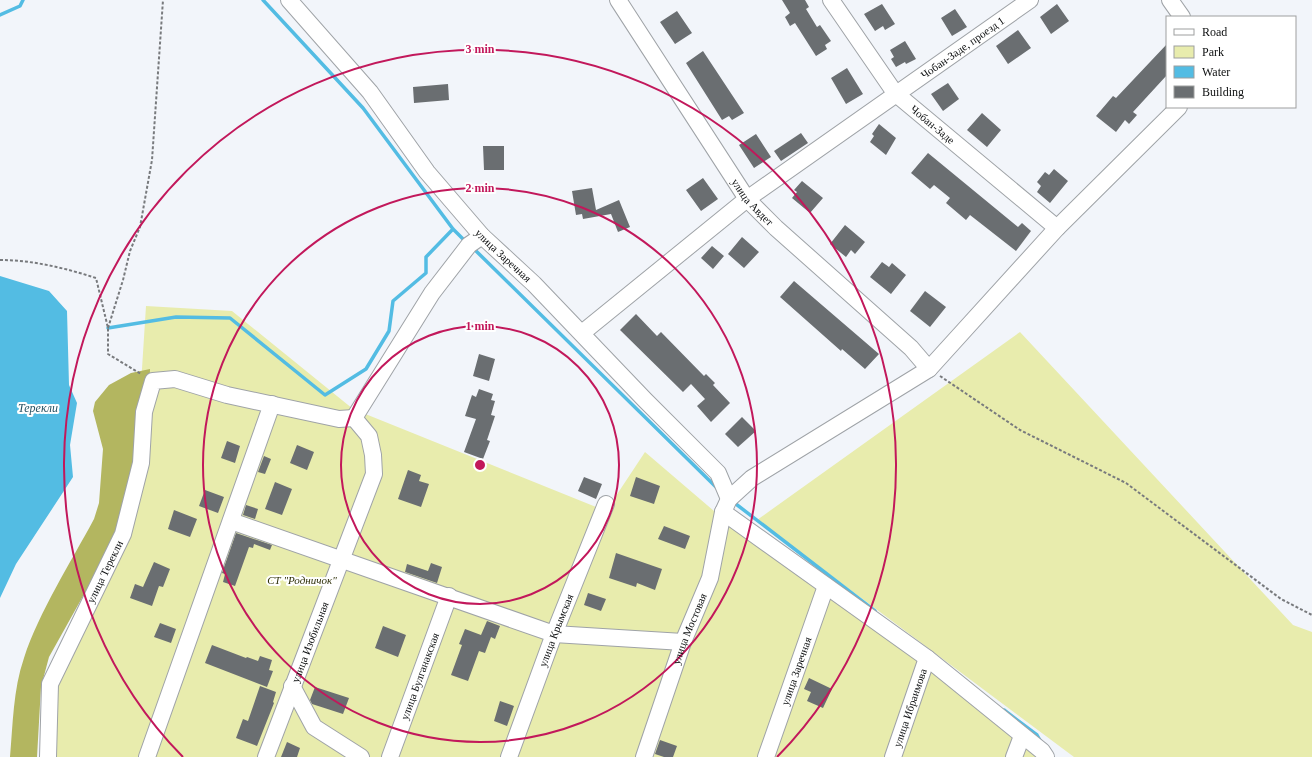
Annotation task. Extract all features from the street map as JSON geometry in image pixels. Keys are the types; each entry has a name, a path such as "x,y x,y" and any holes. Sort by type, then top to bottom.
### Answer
{"street":[{"name":"улица Заречная","path":"289,0 370,92 427,172 482,236 534,284 582,332 645,400 718,473 726,505"},
{"name":"улица Авдет","path":"618,0 747,199 911,348 929,369"},
{"name":"Чобан-Заде","path":"831,0 895,94 1057,228"},
{"name":"Чобан-Заде, проезд 1","path":"582,332 747,199 1030,0"},
{"path":"1170,0 1181,16"},
{"path":"1046,757 1042,751 927,658 826,586 726,505 752,478 929,369 1057,228 1178,108"},
{"path":"153,382 175,379 227,395 339,419 354,418 395,355 432,293 469,245 482,236"},
{"name":"улица Терекли","path":"48,757 50,684 123,534 141,463 144,412 153,382"},
{"path":"147,757 272,404"},
{"name":"улица Изобильная","path":"266,757 374,474 373,454 369,436 354,418"},
{"name":"улица Крымская","path":"509,757 554,634 606,504"},
{"name":"улица Мостовая","path":"644,757 683,642 710,578 726,505"},
{"path":"231,521 554,634 683,642"},
{"name":"улица Заречная","path":"766,757 826,586"},
{"name":"улица Булганакская","path":"390,757 448,596"},
{"name":"улица Ибраимова","path":"893,757 927,658"},
{"path":"292,686 314,727 361,757"},
{"path":"1014,757 1022,736"}],"path":[{"path":"108,328 123,280 130,251 140,227 152,160 163,0"},
{"path":"0,260 13,260 68,269 96,278 108,328 108,354 153,382"},
{"path":"929,369 1020,430 1126,483 1281,599 1312,616"}],"green space":[{"name":"СТ \"Родничок\"","path":"146,306 232,311 353,409 606,511 645,452 721,517 931,670 1038,757 55,757 54,696 132,525"},
{"path":"1020,332 1293,625 1312,632 1312,757 1074,757 757,520"},
{"path":"150,369 149,402 142,446 122,505 116,537 49,657 41,687 37,757 10,757 16,695 20,670 24,658 38,623 56,587 94,519 99,503 103,449 93,411 95,402 109,385 131,373"}],"water":[{"name":"Терекли","path":"0,276 49,291 67,311 69,385 77,403 70,445 73,477 16,564 0,598"}],"building":[{"path":"782,0 805,0 809,7 806,9 817,27 820,25 831,41 825,45 827,49 816,56 795,23 790,26 785,17 790,13"},
{"path":"882,4 895,24 885,30 883,26 875,31 864,14"},
{"path":"1057,4 1069,21 1051,34 1040,17"},
{"path":"955,9 967,27 952,36 941,18"},
{"path":"677,11 692,33 675,44 660,22"},
{"path":"1018,30 1031,48 1008,64 996,46"},
{"path":"905,41 916,59 906,64 905,62 896,67 891,59 894,57 890,50"},
{"path":"1166,45 1166,76 1133,112 1137,115 1129,124 1125,120 1116,132 1096,116 1113,96 1116,98"},
{"path":"703,51 744,113 732,120 729,116 722,120 686,63"},
{"path":"847,68 863,94 846,104 831,78"},
{"path":"948,83 959,99 943,111 931,94"},
{"path":"448,84 449,100 414,103 413,87"},
{"path":"982,113 1001,130 987,147 967,130"},
{"path":"879,124 896,138 886,155 870,142 874,136 872,134"},
{"path":"801,133 808,143 781,161 774,151"},
{"path":"756,134 771,157 754,168 739,145"},
{"path":"483,146 504,146 504,170 484,170"},
{"path":"928,153 1018,227 1022,223 1031,231 1016,251 970,215 966,220 946,203 950,198 934,185 930,189 911,173"},
{"path":"1054,169 1068,181 1050,203 1037,192 1041,186 1037,182 1045,172 1049,175"},
{"path":"703,178 718,199 701,211 686,190"},
{"path":"802,181 823,198 810,213 792,198 797,192 794,190"},
{"path":"592,188 596,210 619,200 630,227 618,232 611,214 583,219 582,214 576,215 572,191"},
{"path":"845,225 865,242 855,254 851,250 846,257 830,244"},
{"path":"742,237 759,252 744,268 728,254"},
{"path":"712,246 724,256 713,269 701,258"},
{"path":"882,262 889,267 892,263 906,275 891,294 870,277"},
{"path":"794,281 879,354 865,369 842,349 841,351 780,297"},
{"path":"925,291 946,307 930,327 910,311"},
{"path":"636,314 657,336 661,332 704,376 706,374 715,383 713,385 730,403 711,422 697,406 705,399 691,384 683,392 620,330"},
{"path":"479,354 495,359 489,381 473,376"},
{"path":"479,389 493,394 491,400 495,401 491,415 495,416 487,440 490,441 483,459 464,452 476,419 465,416 472,395 476,397"},
{"path":"742,417 756,431 738,447 725,434"},
{"path":"227,441 240,446 235,463 221,458"},
{"path":"297,445 314,452 307,470 290,463"},
{"path":"264,456 271,459 265,474 258,472"},
{"path":"408,470 421,475 419,481 429,484 421,507 398,499"},
{"path":"584,477 602,484 596,499 578,491"},
{"path":"636,477 660,486 654,504 630,496"},
{"path":"275,482 292,489 282,515 265,509"},
{"path":"205,490 224,497 218,513 199,506"},
{"path":"246,505 258,509 255,519 243,515"},
{"path":"174,510 197,519 190,537 168,529"},
{"path":"664,526 690,536 685,549 658,539"},
{"path":"236,533 272,545 270,550 254,544 253,548 249,547 235,586 223,582 225,574 222,573"},
{"path":"616,553 662,569 655,590 637,583 636,587 609,578"},
{"path":"154,562 170,569 163,587 159,586 152,606 130,598 135,584 143,587"},
{"path":"431,563 442,567 437,583 405,572 407,564 428,571"},
{"path":"588,593 606,599 601,611 584,605"},
{"path":"487,621 500,626 495,639 491,637 485,653 479,651 468,681 451,675 462,645 459,644 465,629 481,635"},
{"path":"160,623 176,629 171,643 154,637"},
{"path":"383,626 406,635 398,657 375,648"},
{"path":"212,645 258,661 260,656 272,660 269,670 273,671 267,687 205,663"},
{"path":"809,678 832,689 823,708 807,701 811,692 804,689"},
{"path":"260,686 276,692 274,703 257,746 236,738 243,719 248,721"},
{"path":"315,687 349,698 343,714 312,704 310,700"},
{"path":"500,701 514,706 507,726 494,721"},
{"path":"660,740 677,746 673,757 664,757 655,754"},
{"path":"287,742 300,748 297,757 281,757"}],"waterway":[{"path":"0,15 20,6 23,0"},
{"path":"263,0 363,108 453,229 466,242"},
{"path":"108,328 176,317 230,318 325,395 366,369 389,331 393,301 426,273 426,257 453,229"},
{"path":"472,247 717,488"},
{"path":"732,501 875,611"},
{"path":"1004,710 1037,735 1041,742"}]}
